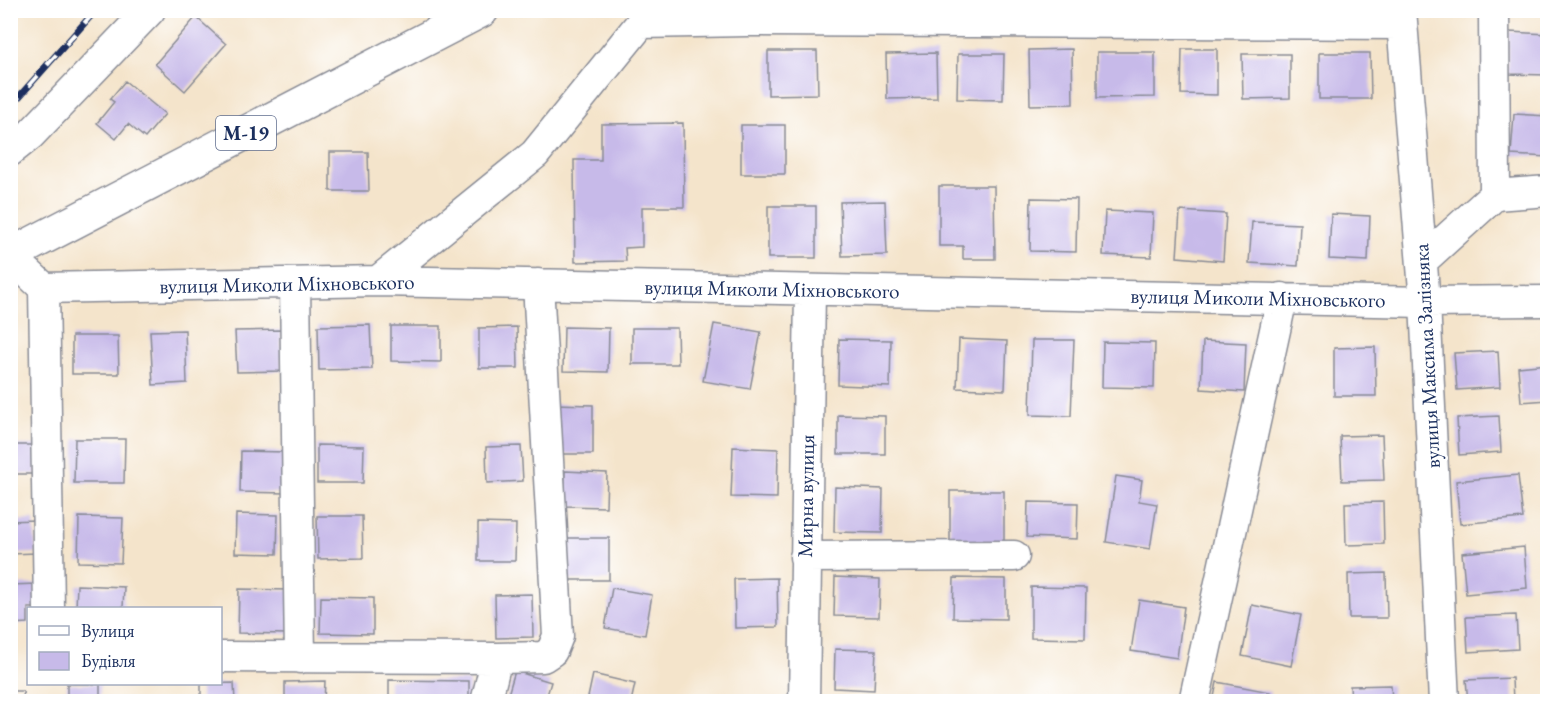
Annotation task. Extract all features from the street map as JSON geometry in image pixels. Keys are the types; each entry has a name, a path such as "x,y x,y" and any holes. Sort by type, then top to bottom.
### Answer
{"highway":[{"name":"М-19","path":"10,255 482,10"}],"street":[{"path":"10,152 30,135 150,10"},
{"path":"1494,10 1495,195"},
{"path":"378,280 535,154 643,17 1401,17"},
{"name":"вулиця Максима Залізняка","path":"1401,17 1425,302 1444,702"},
{"path":"1422,261 1495,195 1548,191"},
{"path":"10,255 44,288 49,607"},
{"name":"вулиця Миколи Міхновського","path":"44,288 378,280 810,291 1425,302 1548,301"},
{"path":"295,282 300,658"},
{"path":"222,657 497,658 543,657 552,651 558,636 538,284"},
{"name":"Мирна вулиця","path":"804,702 810,291"},
{"path":"1194,702 1282,298"},
{"path":"805,557 1014,556"},
{"path":"486,702 497,658"}],"building":[{"path":"196,17 226,44 185,91 155,64"},
{"path":"1509,32 1548,34 1548,75 1508,74"},
{"path":"1072,49 1073,104 1030,105 1029,50"},
{"path":"1182,49 1217,49 1217,95 1181,94"},
{"path":"768,51 817,51 818,94 768,95"},
{"path":"1097,52 1155,52 1155,97 1097,98"},
{"path":"936,53 937,98 887,99 886,54"},
{"path":"1319,53 1370,53 1371,99 1319,99"},
{"path":"958,54 1004,54 1003,100 957,99"},
{"path":"1242,54 1290,54 1290,98 1243,99"},
{"path":"125,81 165,114 145,138 128,124 116,139 97,123 114,102 110,99"},
{"path":"1514,114 1548,116 1548,157 1511,155"},
{"path":"683,123 684,207 642,207 642,247 625,248 626,261 575,262 574,160 601,160 601,124"},
{"path":"741,125 785,125 785,174 741,174"},
{"path":"330,152 368,152 369,191 330,191"},
{"path":"939,186 994,186 995,259 963,259 963,246 939,246"},
{"path":"1031,198 1077,199 1076,252 1030,251"},
{"path":"885,201 887,255 842,256 840,202"},
{"path":"768,206 816,206 816,258 768,258"},
{"path":"1105,211 1153,213 1151,257 1103,255"},
{"path":"1180,211 1226,214 1223,261 1177,257"},
{"path":"1331,214 1370,216 1368,261 1329,259"},
{"path":"1252,222 1300,224 1298,266 1249,263"},
{"path":"714,324 761,332 750,389 703,381"},
{"path":"370,325 372,369 319,370 318,326"},
{"path":"391,326 441,326 441,362 391,361"},
{"path":"517,327 518,368 479,368 479,328"},
{"path":"564,327 609,328 608,372 563,371"},
{"path":"632,328 677,328 678,364 632,364"},
{"path":"185,330 187,383 153,385 150,331"},
{"path":"281,330 282,371 237,372 235,331"},
{"path":"72,336 118,336 119,374 72,374"},
{"path":"839,339 891,340 890,387 838,385"},
{"path":"959,339 1007,341 1005,390 957,388"},
{"path":"1032,340 1074,340 1071,416 1030,415"},
{"path":"1203,341 1246,343 1244,392 1201,389"},
{"path":"1103,342 1155,343 1154,388 1102,387"},
{"path":"1375,347 1376,396 1334,396 1334,348"},
{"path":"1498,351 1500,387 1457,390 1454,353"},
{"path":"1548,364 1548,400 1521,402 1518,367"},
{"path":"552,404 593,405 593,454 551,454"},
{"path":"838,415 885,416 885,454 838,454"},
{"path":"1499,416 1501,452 1459,455 1457,418"},
{"path":"1382,435 1384,480 1342,481 1340,436"},
{"path":"75,439 125,439 124,483 74,483"},
{"path":"10,445 36,445 36,474 10,474"},
{"path":"317,445 364,446 363,483 317,483"},
{"path":"521,446 523,481 487,483 486,447"},
{"path":"733,447 778,449 777,498 731,497"},
{"path":"241,451 288,452 287,493 240,492"},
{"path":"565,471 607,473 606,507 564,506"},
{"path":"1518,475 1523,518 1460,524 1456,481"},
{"path":"1116,476 1142,480 1139,501 1157,504 1150,549 1106,542"},
{"path":"835,487 883,489 882,533 834,532"},
{"path":"950,491 1004,491 1004,542 950,542"},
{"path":"1028,502 1078,503 1077,539 1027,537"},
{"path":"1383,502 1384,544 1346,545 1345,503"},
{"path":"236,514 278,515 277,554 235,553"},
{"path":"317,516 362,516 363,558 318,559"},
{"path":"79,517 123,518 121,563 78,562"},
{"path":"34,520 36,553 10,554 10,521"},
{"path":"478,523 516,524 515,561 478,561"},
{"path":"558,538 609,538 609,580 559,580"},
{"path":"1524,547 1527,588 1466,594 1462,553"},
{"path":"1386,573 1387,618 1349,618 1348,574"},
{"path":"835,577 880,579 879,617 834,616"},
{"path":"777,578 778,627 735,628 734,579"},
{"path":"954,578 1006,579 1006,619 953,618"},
{"path":"36,584 37,607 27,607 27,623 10,624 10,585"},
{"path":"77,585 124,587 123,607 76,607"},
{"path":"1031,587 1086,588 1085,639 1031,638"},
{"path":"612,588 652,595 645,635 605,628"},
{"path":"239,589 290,590 290,634 238,633"},
{"path":"532,594 533,637 496,638 495,595"},
{"path":"321,597 373,598 373,634 320,633"},
{"path":"1139,600 1184,607 1177,658 1131,651"},
{"path":"1252,605 1301,615 1291,666 1242,656"},
{"path":"1516,615 1518,649 1468,652 1466,617"},
{"path":"835,649 876,650 874,690 834,688"},
{"path":"515,671 551,682 545,702 517,702 507,698"},
{"path":"593,674 635,684 631,702 587,702"},
{"path":"1512,678 1513,702 1468,702 1466,680"},
{"path":"389,680 469,681 469,702 389,702"},
{"path":"325,681 324,702 285,702 285,682"},
{"path":"1217,682 1270,692 1268,702 1213,702"},
{"path":"234,683 235,702 201,702 201,685"},
{"path":"67,685 100,685 100,702 67,702"},
{"path":"1391,685 1392,702 1351,702 1350,686"},
{"path":"10,691 23,691 24,702 10,702"}],"railway":[{"path":"10,107 96,10"}]}
